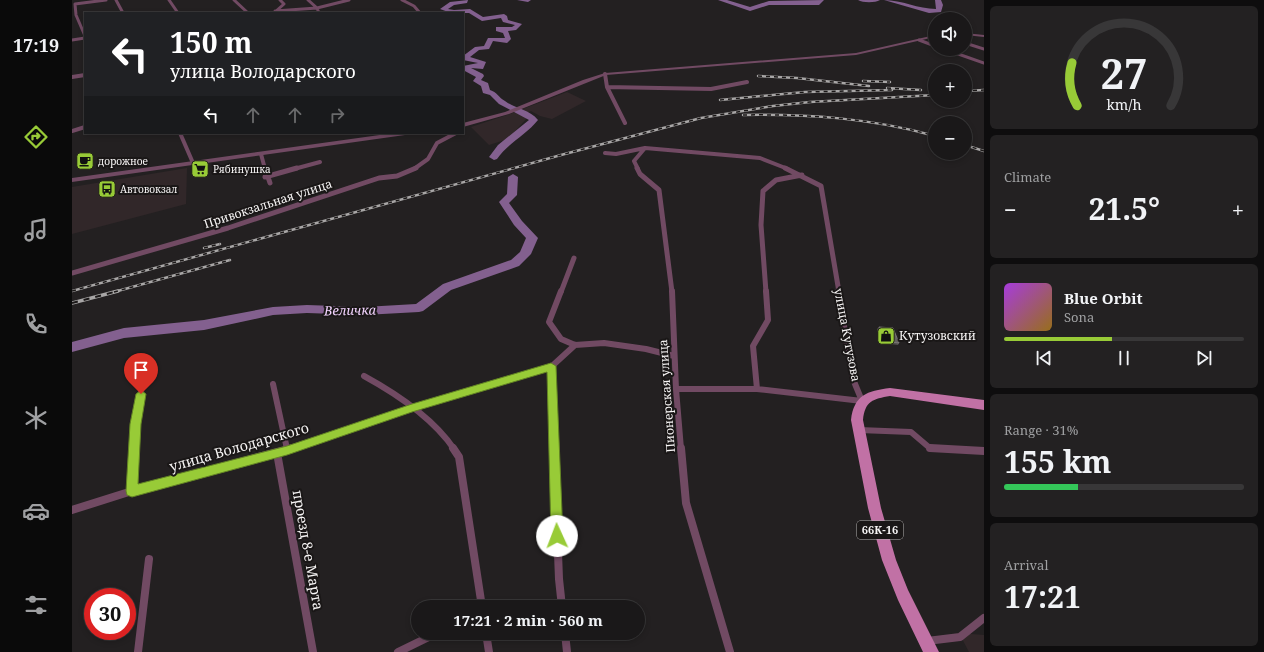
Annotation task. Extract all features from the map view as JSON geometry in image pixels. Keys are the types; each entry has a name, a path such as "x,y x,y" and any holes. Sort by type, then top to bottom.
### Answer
{"main road":[{"path":"862,401 876,394 890,392 984,404"},
{"name":"66К-16","path":"862,401 858,408 859,430 882,538 890,562 928,647"}],"street":[{"path":"84,35 76,15 75,4 106,0"},
{"path":"116,0 122,12"},
{"path":"169,0 177,12"},
{"path":"234,0 247,12"},
{"path":"274,12 284,4 280,0"},
{"path":"308,0 317,8 319,12"},
{"path":"274,12 317,8 349,0"},
{"path":"402,0 414,6 419,12"},
{"path":"972,35 984,36"},
{"path":"72,40 84,37"},
{"path":"464,125 508,113 605,74 834,56 873,50 928,38"},
{"path":"919,40 928,43"},
{"path":"972,45 984,49"},
{"path":"963,56 984,64"},
{"path":"605,74 607,87 625,123"},
{"path":"72,77 84,75"},
{"path":"607,87 711,89 747,82"},
{"path":"72,131 84,128"},
{"path":"180,134 193,163"},
{"path":"72,180 261,154 388,134"},
{"name":"Привокзальная улица","path":"72,273 221,230 379,178 396,178 424,162 434,153 437,143 454,134"},
{"name":"улица Кутузова","path":"605,153 616,154 645,148 760,158 802,175 821,186 853,379 862,401"},
{"name":"Пионерская улица","path":"645,148 634,161 640,174 659,190 672,289 676,389 686,503 730,652"},
{"path":"261,154 263,158 265,177 270,183"},
{"path":"265,177 320,162"},
{"path":"757,389 753,346 768,320 761,224 763,191 776,180 802,175"},
{"path":"574,258 549,322 561,339 575,345 604,343 646,348 674,356"},
{"name":"улица Володарского","path":"72,510 132,491 287,450 412,408 551,366 575,345"},
{"path":"132,491 136,424 146,365"},
{"path":"551,366 558,564 561,600"},
{"path":"364,376 391,391 443,433 459,457 481,600"},
{"path":"273,384 287,450"},
{"path":"676,389 757,389 862,401"},
{"path":"859,430 911,432 931,449 984,451"},
{"name":"проезд 8-е Марта","path":"277,453 313,652"},
{"path":"138,652 149,559"},
{"path":"928,647 960,637 984,618"},
{"path":"398,652 423,640"},
{"path":"487,640 489,652"},
{"path":"566,640 567,652"}],"shaded area":[{"path":"567,92 586,101 552,119 540,116 531,111 521,115 527,118 508,139 489,145 471,127 510,114"},
{"path":"187,168 186,204 72,234 72,187"},
{"path":"959,633 984,635 984,652 969,652"}],"building":[{"name":"Кутузовский","path":"879,327 893,328 899,343 883,341"}],"waterway":[{"name":"Величка","path":"465,0 465,2 452,3 443,9 454,12 470,11 482,19 504,16 505,21 519,24 514,29 498,28 498,30 506,32 508,39 505,42 503,40 490,39 487,48 477,48 465,58 482,62 480,67 469,66 465,68 480,76 477,81 485,85 486,91 493,93 502,103 524,113 534,120 518,135 501,147 494,157"},
{"name":"Величка","path":"520,0 528,0"},
{"path":"721,0 750,9 769,3 819,3 821,0"},
{"path":"861,0 877,0"},
{"path":"887,0 929,11 939,11 940,5 938,0"},
{"name":"Величка","path":"72,347 124,333 204,325 273,311 307,309 364,311 419,308 447,287 515,263 525,254 532,238 518,223 504,202 512,195 513,177"}],"railway":[{"path":"758,76 797,78 869,86"},
{"path":"863,81 890,82"},
{"path":"887,88 921,90"},
{"path":"720,100 805,92 892,90"},
{"path":"972,91 984,90"},
{"path":"72,291 561,155 701,118 773,106 810,102 928,95"},
{"path":"743,115 792,115 840,118 888,125 928,134"},
{"path":"972,147 984,151"},
{"path":"204,248 220,244"},
{"path":"114,292 230,260"},
{"path":"72,303 118,291"}],"place":[{"name":"дорожное","path":"85,161"},
{"name":"Рябинушка","path":"200,169"},
{"name":"Автовокзал","path":"107,189"},
{"name":"Кутузовский","path":"886,336"}],"route":[{"path":"141,394 136,424 132,491 287,450 412,408 551,366 557,536"}]}
